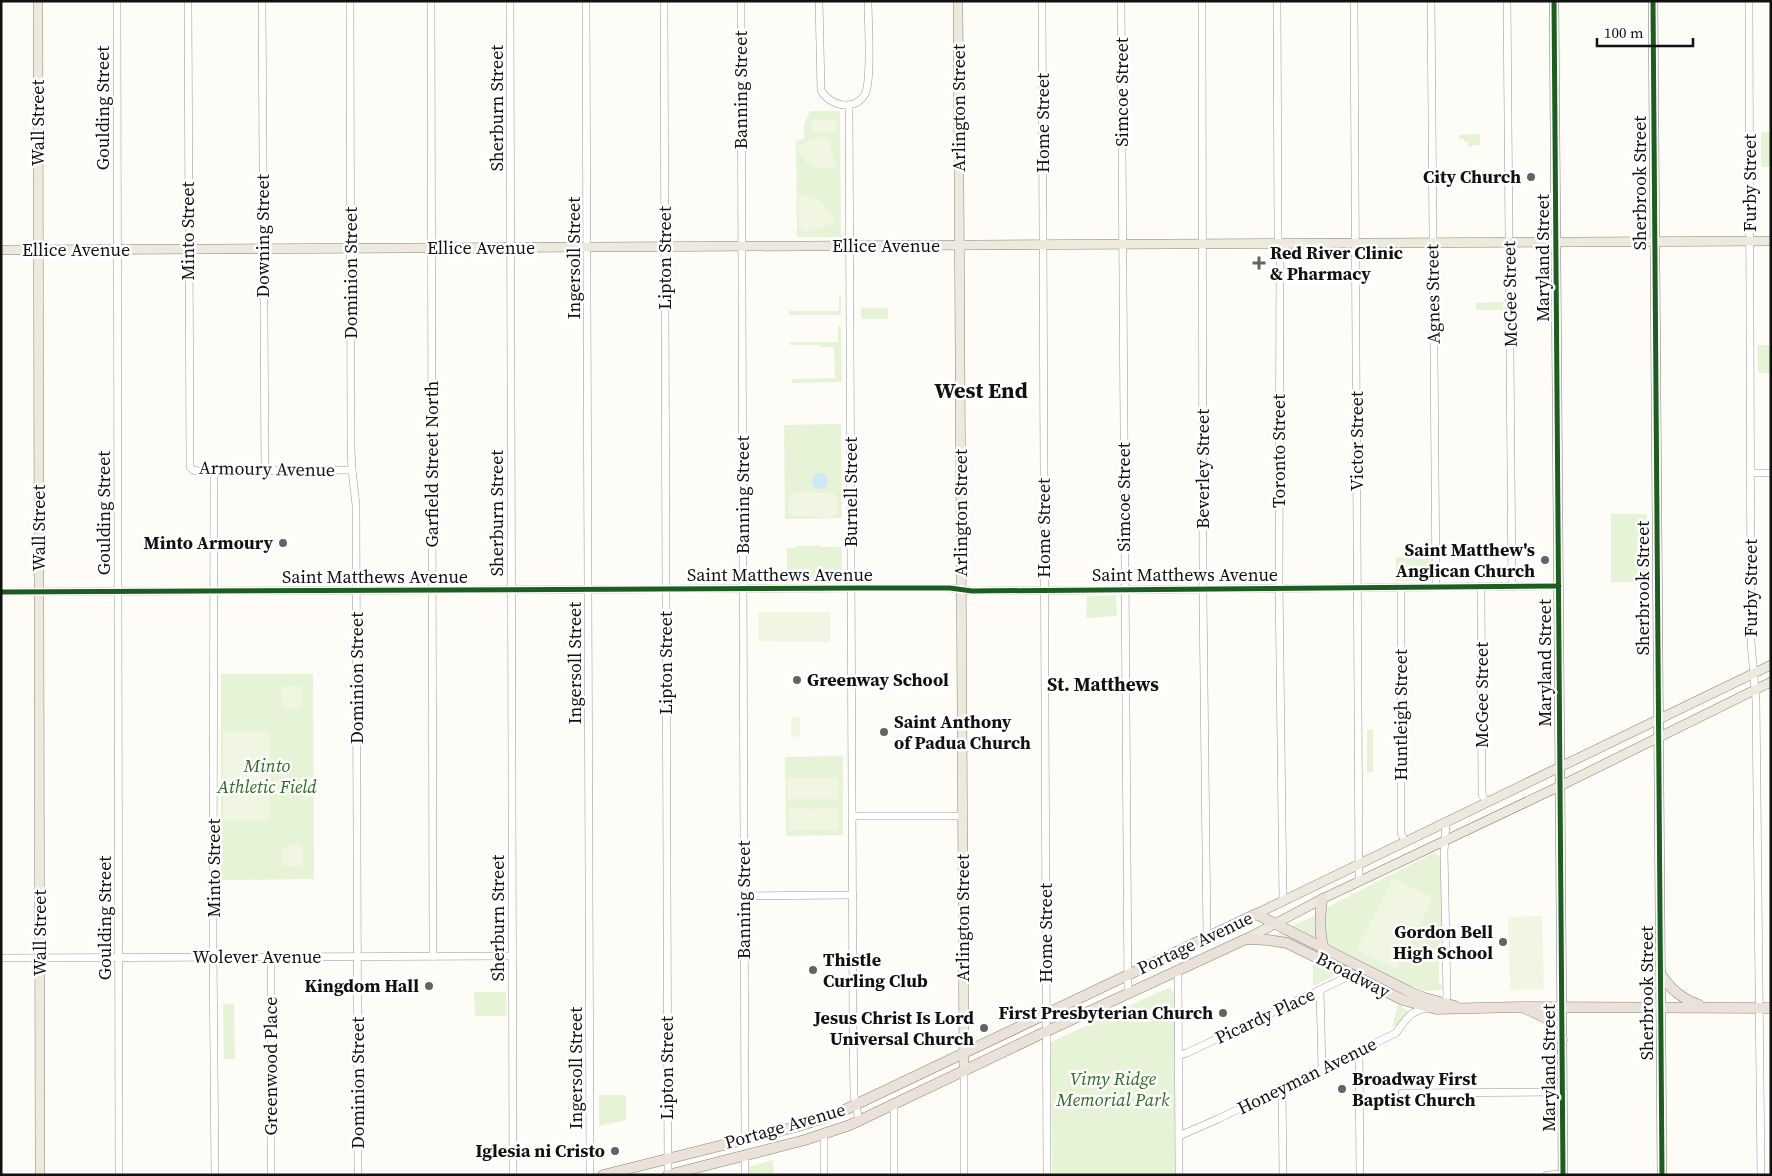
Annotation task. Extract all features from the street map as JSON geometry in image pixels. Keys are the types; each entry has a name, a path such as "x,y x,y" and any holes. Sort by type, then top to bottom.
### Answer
{"highway":[{"path":"1322,900 1322,942 1324,949"},
{"name":"Portage Avenue","path":"603,1175 812,1122 855,1106 1256,914"},
{"name":"Broadway","path":"1256,914 1410,992 1424,998 1461,1007"},
{"name":"Portage Avenue","path":"668,1175 824,1134 859,1121 1178,969 1246,940"},
{"name":"Broadway","path":"1246,940 1268,940 1287,943 1403,1000 1428,1008 1446,1010 1461,1007 1771,1008"},
{"path":"1660,973 1668,986 1677,994 1687,1001 1707,1008"},
{"path":"1520,1007 1551,1021 1562,1040"}],"main road":[{"name":"Wall Street","path":"38,1 40,1175"},
{"name":"Arlington Street","path":"958,1 964,1071"},
{"name":"Maryland Street","path":"1554,1 1563,1175"},
{"name":"Sherbrook Street","path":"1653,1 1662,1175"},
{"name":"Ellice Avenue","path":"1,250 1771,242"},
{"name":"Portage Avenue","path":"1256,914 1771,665"},
{"name":"Portage Avenue","path":"1246,940 1322,900 1771,682"}],"street":[{"name":"Goulding Street","path":"117,1 119,1175"},
{"name":"Minto Street","path":"188,1 189,461"},
{"name":"Downing Street","path":"262,1 265,471"},
{"name":"Dominion Street","path":"350,1 352,470 356,505 357,591 358,1175"},
{"name":"Garfield Street North","path":"431,1 433,956"},
{"name":"Sherburn Street","path":"510,1 513,1175"},
{"name":"Ingersoll Street","path":"586,1 590,1175"},
{"name":"Lipton Street","path":"664,1 668,1175"},
{"name":"Banning Street","path":"741,1 745,1139"},
{"path":"819,1 821,90 833,103 849,105 862,99 868,86 868,1"},
{"name":"Home Street","path":"1042,1 1047,1175"},
{"name":"Simcoe Street","path":"1121,1 1128,993"},
{"name":"Beverley Street","path":"1202,1 1203,588 1206,937"},
{"name":"Toronto Street","path":"1277,1 1279,588 1283,901"},
{"name":"Victor Street","path":"1354,1 1359,882"},
{"name":"Agnes Street","path":"1431,1 1436,587"},
{"name":"McGee Street","path":"1507,1 1512,587"},
{"name":"Furby Street","path":"1750,1 1751,642 1755,690 1761,1175"},
{"name":"Burnell Street","path":"849,105 855,1106 859,1121"},
{"name":"Armoury Avenue","path":"189,461 192,470 214,472 352,470"},
{"name":"Minto Street","path":"214,472 215,1175"},
{"path":"1750,473 1771,473"},
{"name":"Saint Matthews Avenue","path":"1,592 852,588 972,591 1559,586"},
{"name":"Huntleigh Street","path":"1401,587 1401,833 1405,842"},
{"name":"McGee Street","path":"1481,587 1482,794 1486,803"},
{"path":"853,816 963,816"},
{"path":"1445,1003 1444,841 1446,822"},
{"path":"744,896 853,895"},
{"name":"Wolever Avenue","path":"1,958 512,956"},
{"name":"Greenwood Place","path":"271,957 271,1175"},
{"path":"1178,969 1179,1175"},
{"name":"Picardy Place","path":"1179,1055 1188,1053 1350,975"},
{"path":"1320,990 1322,1068"},
{"name":"Honeyman Avenue","path":"1178,1136 1218,1119 1396,1033 1413,1013 1428,1008"},
{"path":"1359,1050 1360,1175"},
{"name":"Arlington Street","path":"964,1071 964,1175"},
{"path":"1282,1087 1282,1175"},
{"path":"1402,1093 1563,1092"},
{"path":"894,1105 894,1175"},
{"path":"824,1134 824,1175"},
{"path":"745,1155 745,1175"},
{"path":"1547,1175 1563,1175"}],"green space":[{"path":"810,111 840,111 841,237 797,237 796,142 804,138 804,124"},
{"path":"836,119 836,133 812,133 811,120"},
{"path":"1761,132 1771,132 1771,167 1761,167"},
{"path":"1480,134 1480,145 1473,145 1472,147 1468,147 1468,142 1464,142 1464,139 1459,139 1459,135"},
{"path":"823,136 828,139 836,166 822,169 807,163 797,146"},
{"path":"798,196 806,196 822,202 836,223 806,232 799,228"},
{"path":"839,296 841,296 841,315 789,315 789,311 839,311"},
{"path":"1503,302 1503,310 1476,310 1476,303"},
{"path":"861,308 888,308 888,319 861,319"},
{"path":"838,326 841,326 842,382 792,383 792,379 835,378 834,347 790,345 789,342 838,342"},
{"path":"1757,345 1771,345 1771,373 1758,373"},
{"path":"841,424 842,518 785,519 784,425"},
{"path":"796,492 834,493 838,500 837,513 831,517 792,516 788,508 789,496"},
{"path":"1611,514 1647,514 1647,582 1611,582"},
{"path":"821,545 821,547 842,547 842,580 787,579 787,548"},
{"path":"1429,556 1429,581 1396,581 1396,557"},
{"path":"1116,595 1117,616 1086,618 1087,596"},
{"path":"758,612 830,612 830,642 758,641"},
{"name":"Minto Athletic Field","path":"221,674 313,674 314,879 221,880"},
{"path":"302,686 302,706 292,710 282,707 281,687"},
{"path":"791,717 800,717 800,737 791,736"},
{"path":"1367,730 1373,730 1373,772 1367,773"},
{"path":"223,732 270,732 270,820 223,820"},
{"path":"843,756 843,835 786,836 785,757"},
{"path":"788,778 838,778 838,799 788,799"},
{"path":"789,808 838,809 838,830 788,830"},
{"path":"297,844 303,847 303,867 284,866 283,850 285,847"},
{"path":"1433,853 1440,856 1445,895 1442,939 1439,945 1439,982 1443,990 1425,991 1412,986 1325,942 1324,909"},
{"path":"1395,879 1430,896 1432,900 1395,969 1359,951 1357,948 1392,880"},
{"path":"1316,915 1319,940 1292,926"},
{"path":"1542,916 1544,989 1510,990 1508,917"},
{"path":"1281,932 1421,1000 1406,998 1272,936"},
{"path":"1313,961 1334,972 1334,976 1313,986"},
{"name":"Vimy Ridge Memorial Park","path":"1170,987 1174,993 1175,1175 1052,1175 1051,1042"},
{"path":"474,992 506,992 507,1016 475,1016"},
{"path":"223,1004 234,1004 235,1059 224,1059"},
{"path":"1398,1004 1411,1014 1401,1023 1392,1027"},
{"path":"599,1095 626,1095 626,1120 599,1126"},
{"path":"773,1160 774,1175 749,1175 748,1167"}],"water":[{"path":"820,473 826,475 828,481 826,487 820,489 814,487 812,481 814,475"}],"cycle path":[{"path":"1554,1 1563,1175"},
{"path":"1653,1 1662,1175"},
{"path":"1,592 860,588 950,588 972,591 1559,586"}],"place":[{"name":"City Church","path":"1531,177"},
{"name":"Red River Clinic & Pharmacy","path":"1259,263"},
{"name":"Minto Armoury","path":"283,543"},
{"name":"Saint Matthew's Anglican Church","path":"1545,560"},
{"name":"Greenway School","path":"797,680"},
{"name":"Saint Anthony of Padua Church","path":"884,732"},
{"name":"Gordon Bell High School","path":"1503,942"},
{"name":"Thistle Curling Club","path":"813,970"},
{"name":"Kingdom Hall","path":"429,986"},
{"name":"First Presbyterian Church","path":"1223,1013"},
{"name":"Jesus Christ Is Lord Universal Church","path":"984,1028"},
{"name":"Broadway First Baptist Church","path":"1342,1089"},
{"name":"Iglesia ni Cristo","path":"615,1151"}],"district":[{"name":"West End","path":"981,390"},
{"name":"St. Matthews","path":"1103,684"}]}
